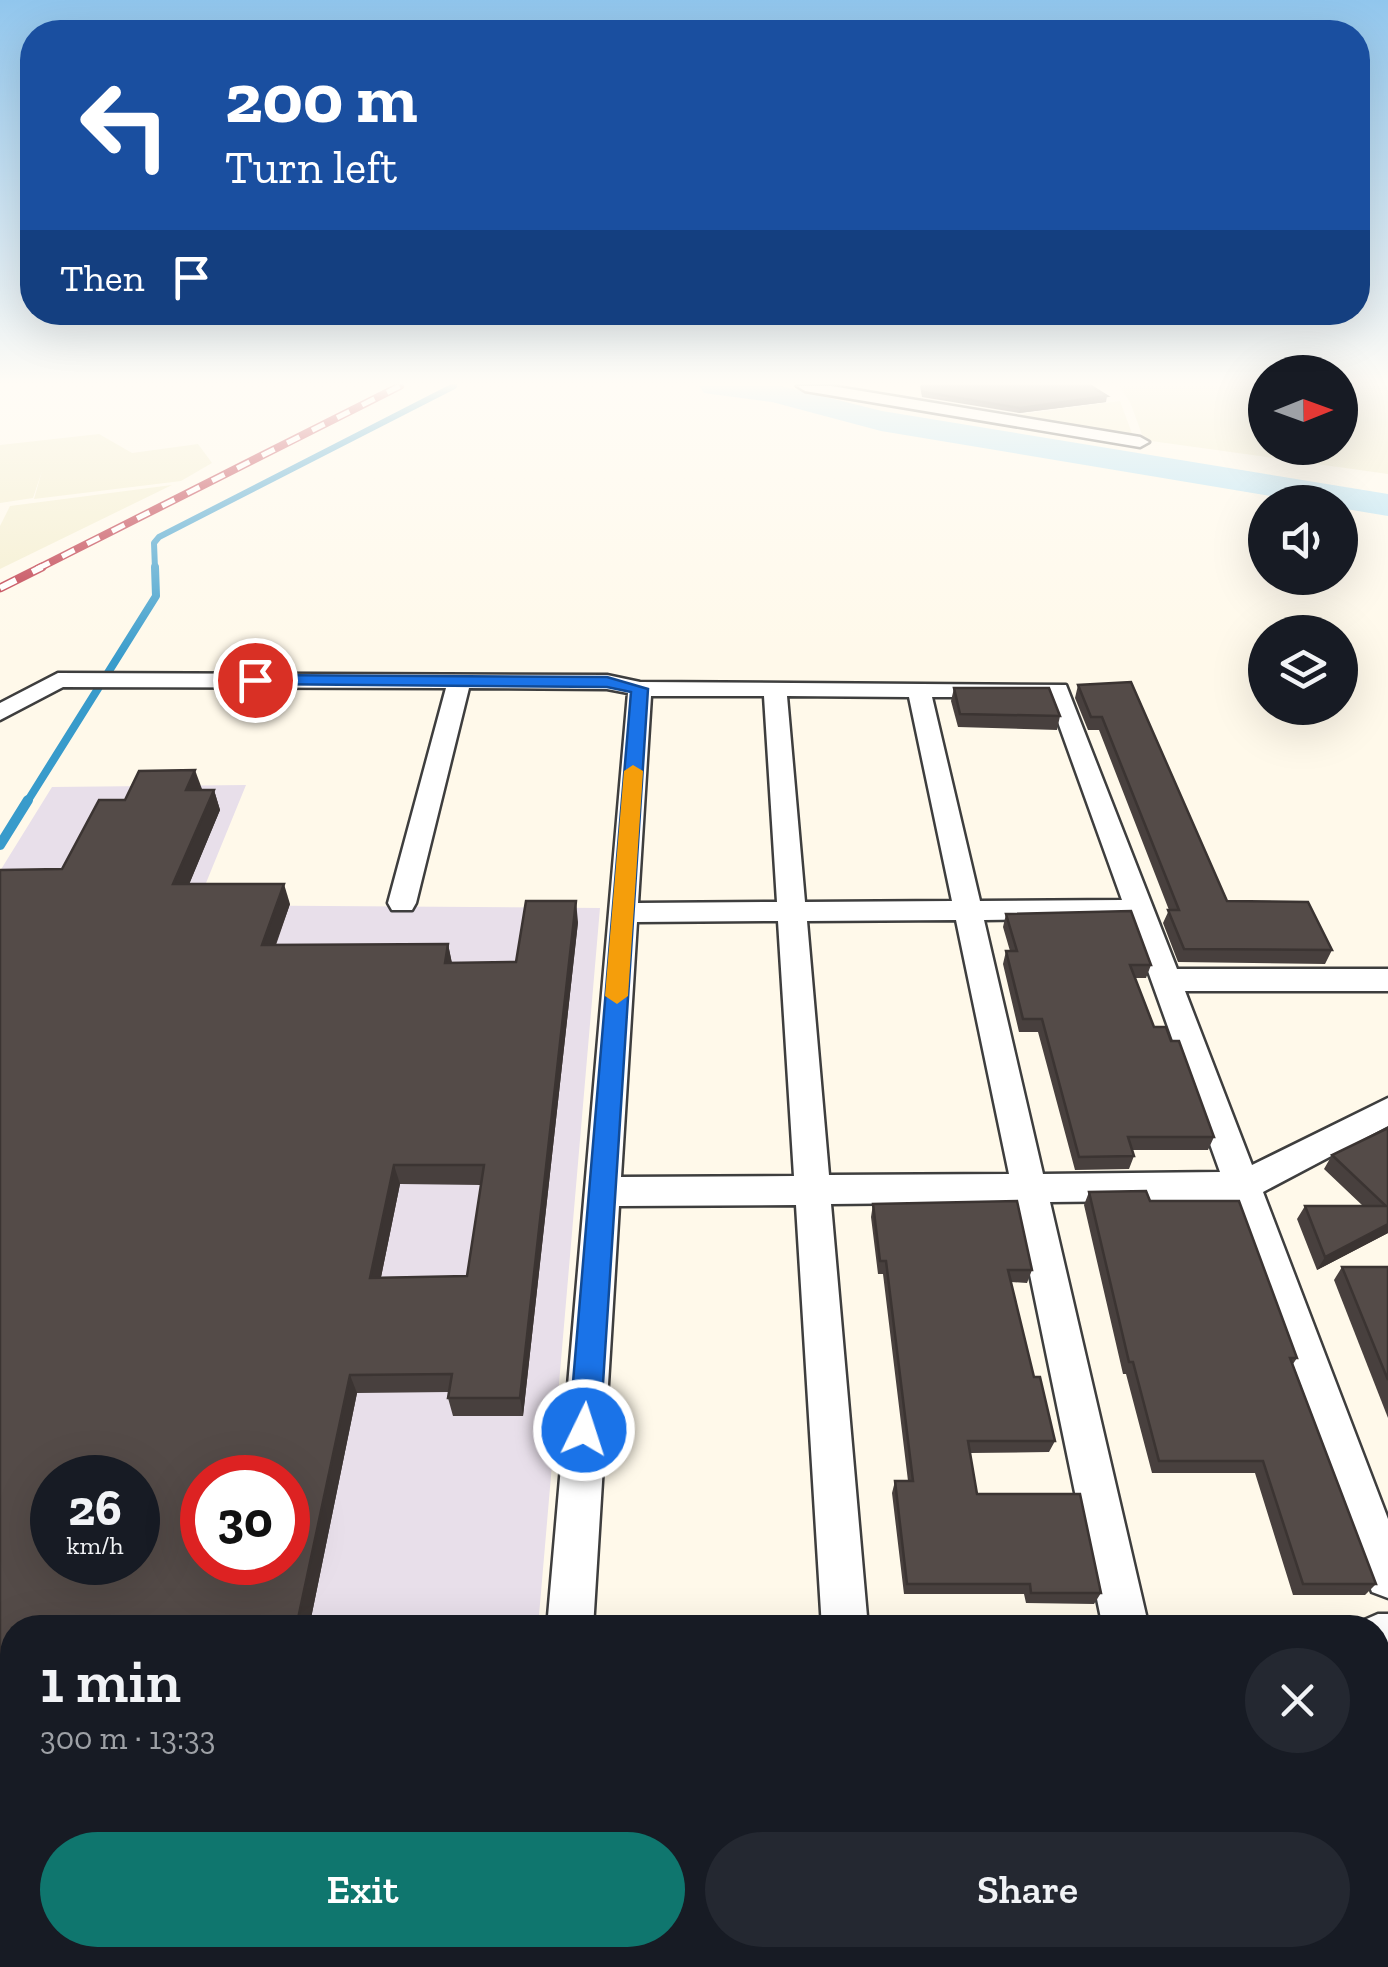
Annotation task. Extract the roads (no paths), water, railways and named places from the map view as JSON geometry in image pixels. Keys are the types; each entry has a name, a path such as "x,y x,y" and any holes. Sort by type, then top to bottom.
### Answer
{"street":[{"path":"0,712 58,680 607,682 640,689 1058,690 1388,1576"},
{"path":"402,903 459,682"},
{"path":"571,1615 640,689"},
{"path":"775,689 845,1615"},
{"path":"919,690 1123,1615"},
{"path":"623,914 1139,908"},
{"path":"1166,980 1388,980"},
{"path":"602,1192 1243,1186 1388,1111"}],"waterway":[{"path":"155,569 154,543 159,537 275,478"},
{"path":"1224,478 1388,505"},
{"path":"27,802 156,596 155,567"},
{"path":"0,845 28,800"}],"railway":[{"path":"37,569 218,478"},
{"path":"0,588 42,567"}]}
